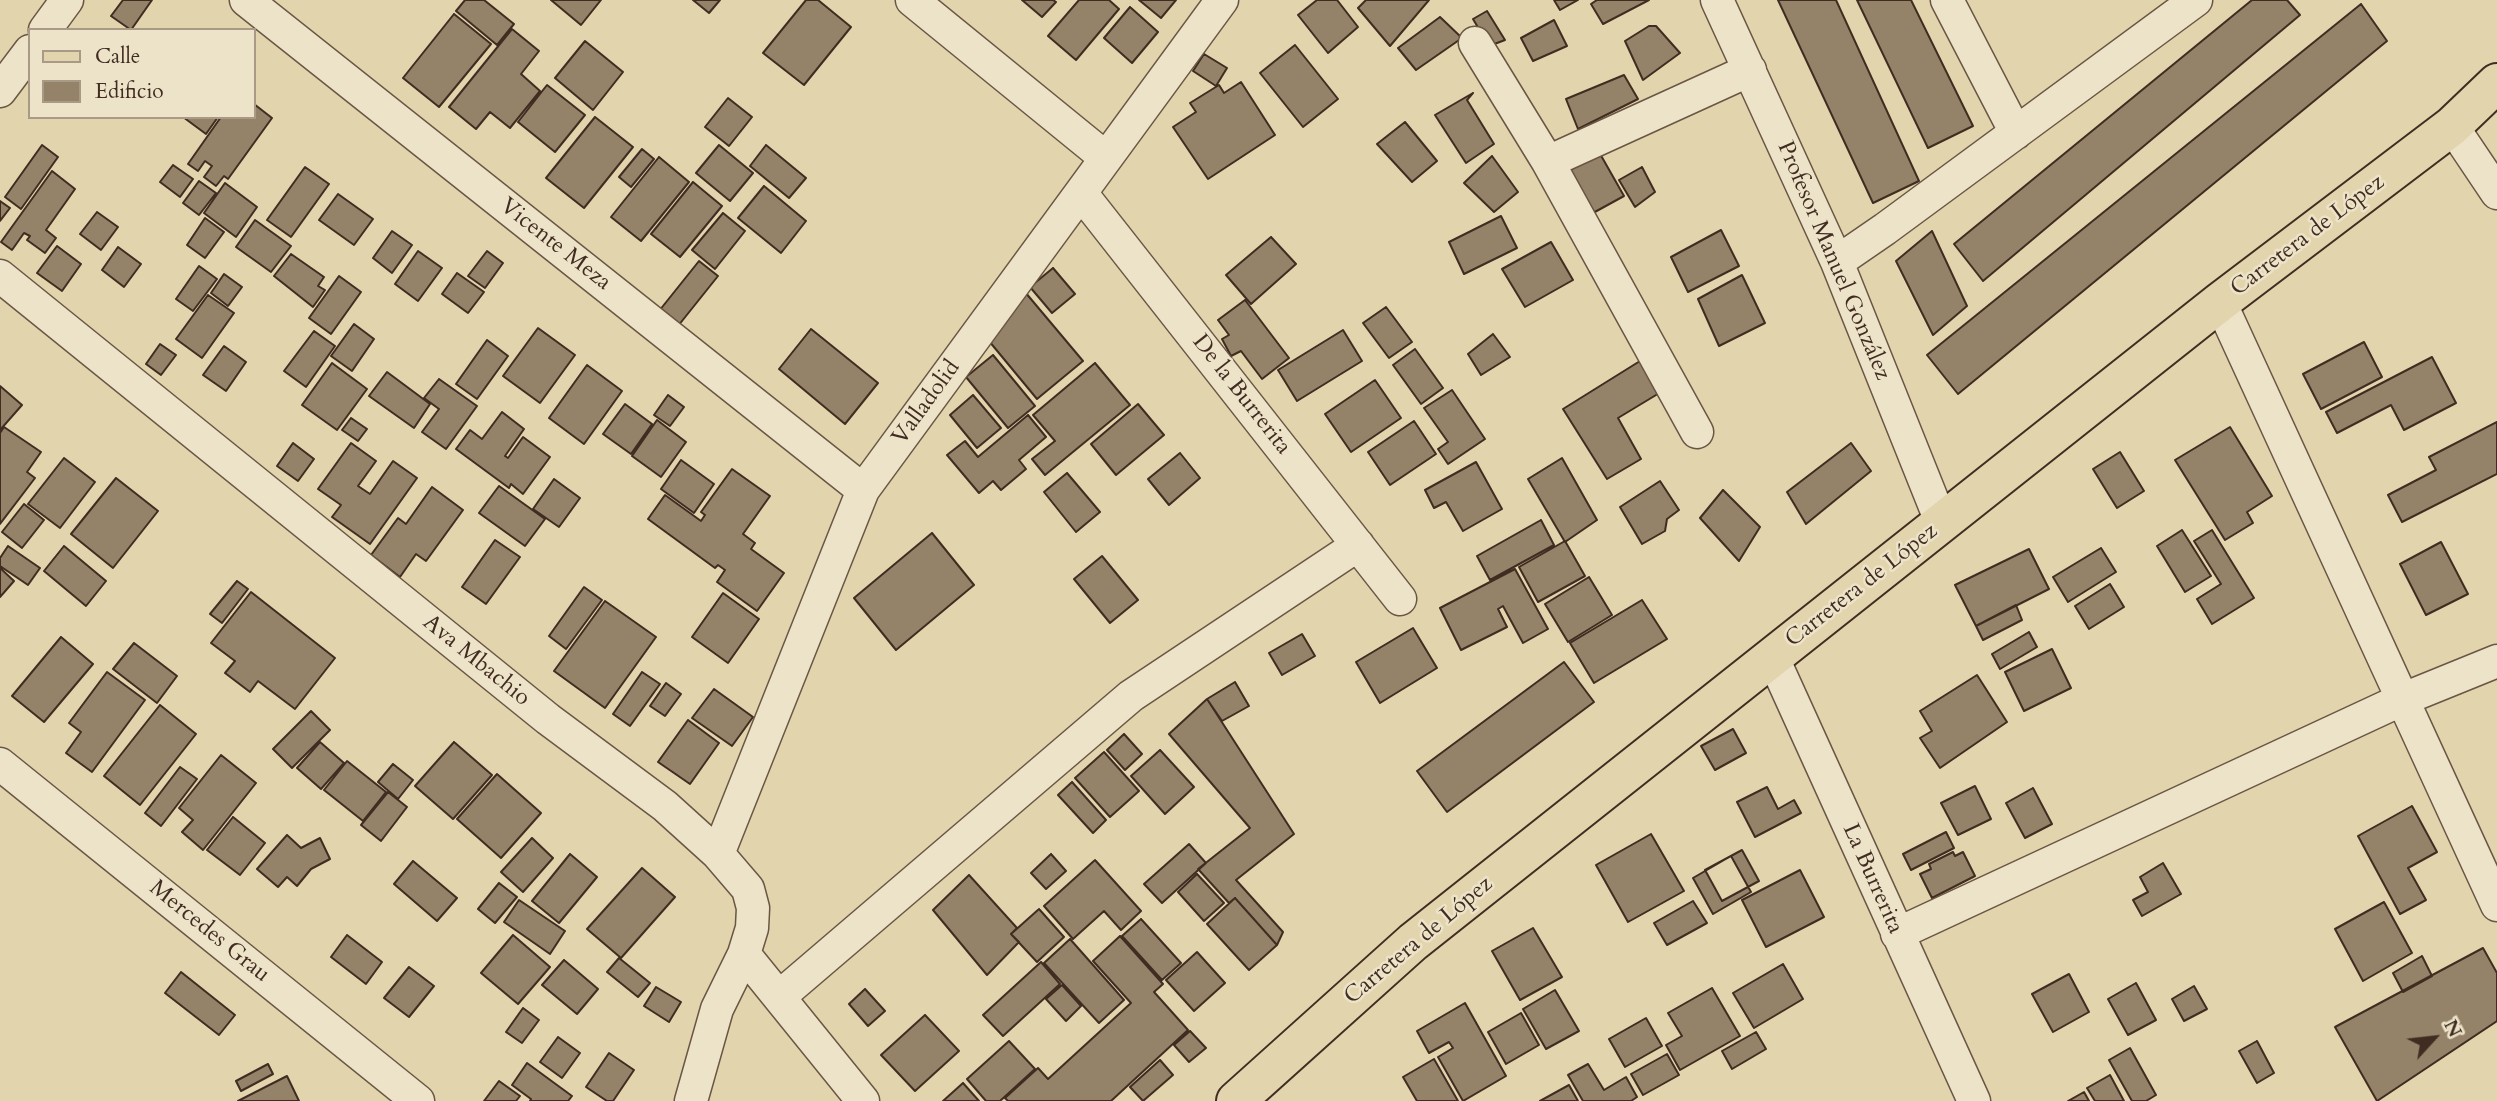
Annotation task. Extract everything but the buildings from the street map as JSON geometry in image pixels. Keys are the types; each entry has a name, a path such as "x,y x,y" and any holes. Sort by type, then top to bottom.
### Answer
{"main road":[{"name":"Carretera de López","path":"1236,1101 1413,942 2220,302 2452,126 2497,83"}],"street":[{"path":"46,28 67,0"},
{"name":"Vicente Meza","path":"246,0 863,490"},
{"path":"912,0 1106,158"},
{"name":"Valladolid","path":"719,854 863,490 1222,0"},
{"name":"Profesor Manuel González","path":"1717,0 1837,262 1942,524"},
{"path":"1947,0 2016,133"},
{"path":"1837,262 2196,0"},
{"path":"1475,43 1548,162 1697,432"},
{"path":"0,91 28,54"},
{"path":"1548,162 1750,70"},
{"path":"2452,126 2497,193"},
{"name":"De la Burrerita","path":"1081,193 1400,599"},
{"name":"Ava Mbachio","path":"0,276 548,719 665,806 719,854 748,889 753,908 752,928 744,954 717,1009 691,1101"},
{"path":"2220,302 2497,905"},
{"path":"779,997 1131,696 1359,545"},
{"name":"La Burrerita","path":"1772,656 1975,1101"},
{"path":"1897,934 2401,700 2497,661"},
{"name":"Mercedes Grau","path":"0,764 418,1101"},
{"path":"744,954 863,1101"}]}
